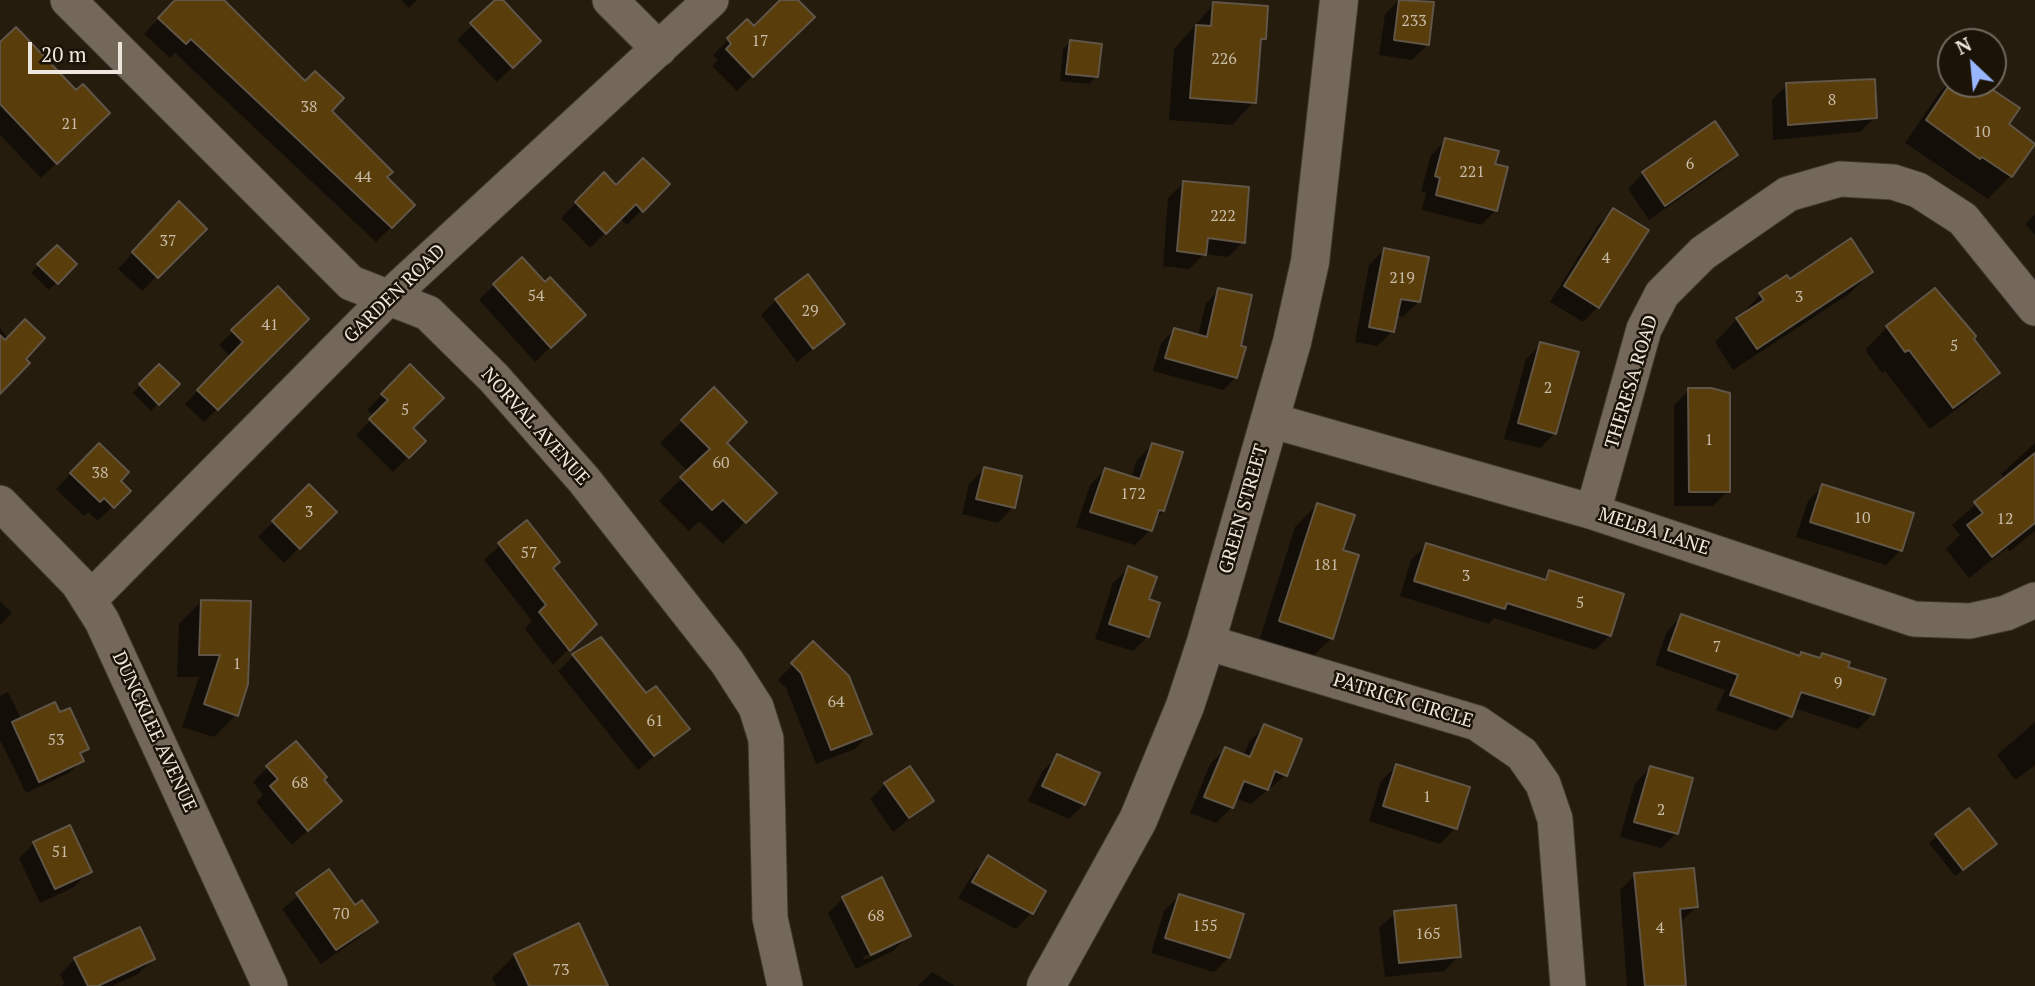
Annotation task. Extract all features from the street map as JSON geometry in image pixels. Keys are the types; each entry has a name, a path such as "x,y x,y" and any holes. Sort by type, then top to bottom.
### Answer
{"street":[{"name":"NORVAL AVENUE","path":"68,0 351,283 428,313 540,427 687,611 749,696 763,727 768,750 770,918 785,986"},
{"path":"610,0 659,49"},
{"name":"GARDEN ROAD","path":"90,599 388,298 711,0"},
{"name":"GREEN STREET","path":"1046,986 1138,820 1185,706 1206,642 1270,420 1310,262 1339,0"},
{"name":"THERESA ROAD","path":"1593,512 1638,347 1657,303 1674,279 1703,253 1788,194 1813,184 1840,179 1893,182 1918,190 1963,219 2035,308"},
{"name":"MELBA LANE","path":"1270,420 1593,512 1914,618 1970,621 2006,613 2035,600"},
{"name":"DUNCKLEE AVENUE","path":"0,503 61,564 90,599 114,644 270,986"},
{"name":"PATRICK CIRCLE","path":"1206,642 1477,723 1522,754 1543,785 1555,819 1568,986"}],"building":[{"path":"175,0 224,0 305,81 315,71 344,98 332,111 393,172 387,177 415,205 392,228 191,39 186,44 158,18"},
{"path":"495,0 503,0 541,41 513,68 470,23"},
{"path":"780,0 798,0 815,17 753,77 726,49 731,44 727,38 747,19 754,26"},
{"path":"1399,0 1434,2 1429,45 1394,40"},
{"path":"1213,2 1268,6 1266,39 1261,39 1256,103 1190,98 1196,25 1211,26"},
{"path":"16,27 76,90 83,84 110,113 57,164 0,104 0,42"},
{"path":"1070,40 1102,44 1098,77 1066,74"},
{"path":"1875,79 1877,118 1788,125 1786,83"},
{"path":"1941,98 2005,98 2020,108 2009,124 2035,144 2012,177 1982,157 1980,159 1926,120"},
{"path":"1715,121 1738,155 1665,206 1642,172"},
{"path":"1445,138 1499,151 1495,164 1508,167 1497,211 1436,195 1440,178 1435,176"},
{"path":"643,158 670,184 643,212 636,204 606,234 575,202 604,172 616,185"},
{"path":"1183,181 1249,187 1245,243 1208,238 1206,255 1177,251"},
{"path":"179,201 207,229 158,278 132,252"},
{"path":"1613,208 1649,230 1599,308 1564,286"},
{"path":"1851,238 1873,272 1757,349 1736,318 1764,300 1759,293 1787,275 1790,279"},
{"path":"57,245 77,264 58,284 37,264"},
{"path":"1384,248 1429,257 1420,302 1401,299 1394,332 1369,327"},
{"path":"522,257 545,282 550,277 586,315 551,348 493,284"},
{"path":"808,274 845,324 813,349 775,299"},
{"path":"278,286 309,319 218,410 197,390 243,342 231,330"},
{"path":"1218,288 1252,295 1241,346 1246,347 1237,378 1165,358 1174,328 1207,337"},
{"path":"1935,288 1976,336 1974,339 2000,373 1953,408 1909,350 1905,352 1886,326"},
{"path":"25,319 45,338 26,359 30,363 0,394 0,335 5,340"},
{"path":"1540,342 1579,352 1556,434 1518,423"},
{"path":"159,364 180,384 159,405 139,384"},
{"path":"410,364 444,398 413,428 426,441 409,458 369,419 388,400 381,394"},
{"path":"714,387 747,422 727,443 777,493 746,523 723,500 712,510 680,477 710,449 681,420"},
{"path":"1688,388 1711,388 1730,393 1730,492 1689,492"},
{"path":"99,443 129,472 121,481 131,491 114,508 104,498 100,502 70,473"},
{"path":"1152,443 1183,452 1164,511 1159,510 1152,531 1090,512 1105,468 1140,479"},
{"path":"2035,453 2035,523 1992,557 1967,525 1983,513 1974,502"},
{"path":"984,467 1022,476 1015,508 976,499"},
{"path":"309,484 337,512 300,549 272,521"},
{"path":"1822,484 1914,513 1902,551 1810,522"},
{"path":"1317,503 1355,515 1343,550 1359,555 1333,639 1279,621"},
{"path":"527,520 560,562 553,568 597,624 570,651 539,612 546,605 498,543"},
{"path":"1426,543 1546,580 1549,570 1624,594 1611,636 1507,603 1505,609 1414,581"},
{"path":"1128,566 1157,577 1149,599 1160,603 1149,637 1109,624"},
{"path":"201,600 251,601 248,684 238,716 204,704 220,655 199,655"},
{"path":"1681,614 1800,656 1801,652 1820,658 1822,653 1850,662 1848,667 1886,679 1874,715 1801,692 1792,717 1730,695 1738,675 1668,650"},
{"path":"601,637 646,693 656,686 690,729 654,756 572,654"},
{"path":"813,641 849,676 872,734 831,750 801,673 791,663"},
{"path":"55,702 60,712 70,708 89,749 80,753 84,761 39,782 12,722"},
{"path":"1264,724 1302,739 1287,776 1275,771 1268,790 1244,781 1233,808 1204,797 1225,747 1250,757"},
{"path":"296,741 327,777 324,780 342,801 308,831 270,786 278,779 266,766"},
{"path":"1057,754 1100,773 1085,805 1042,786"},
{"path":"1396,764 1470,787 1457,829 1383,806"},
{"path":"910,766 934,801 909,818 884,783"},
{"path":"1650,766 1693,778 1678,834 1634,822"},
{"path":"1969,808 1997,844 1963,870 1935,834"},
{"path":"70,825 92,872 55,889 33,842"},
{"path":"988,855 1046,891 1033,914 972,882"},
{"path":"1694,868 1698,907 1680,909 1686,986 1645,986 1634,873"},
{"path":"329,869 355,905 362,900 378,922 336,950 296,893"},
{"path":"882,877 911,936 871,955 842,897"},
{"path":"1179,894 1244,914 1230,958 1165,938"},
{"path":"1456,905 1461,957 1399,963 1394,911"},
{"path":"579,923 608,986 529,986 514,954"},
{"path":"140,927 155,959 98,986 88,986 74,958"}]}
